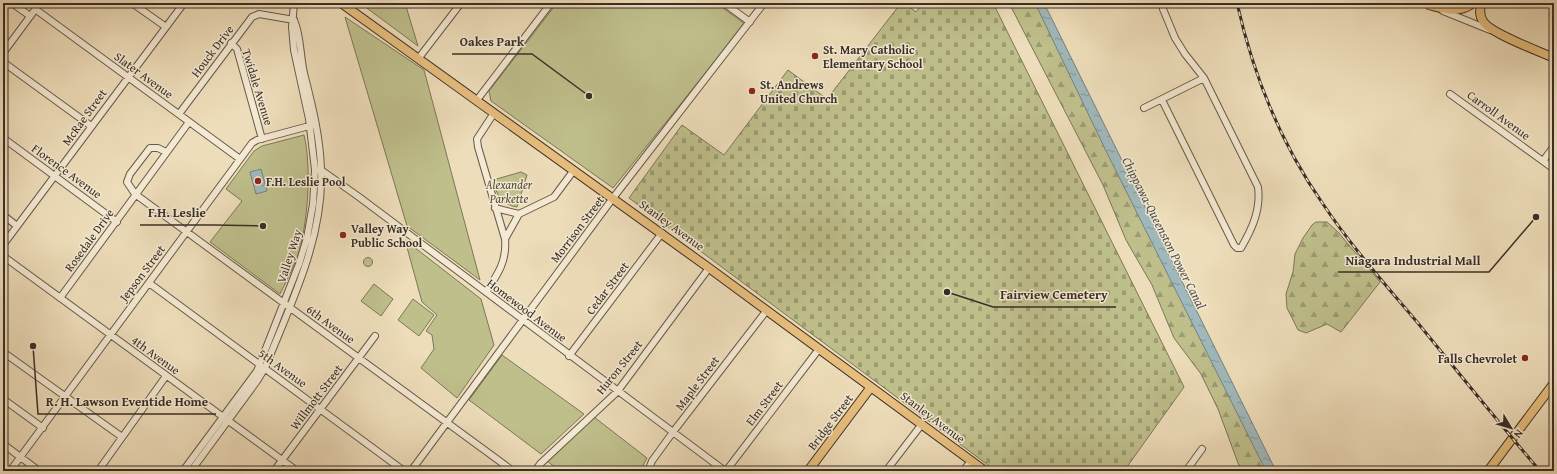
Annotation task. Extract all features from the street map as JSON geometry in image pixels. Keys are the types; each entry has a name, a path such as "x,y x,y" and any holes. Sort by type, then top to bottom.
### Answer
{"main road":[{"name":"Stanley Avenue","path":"341,3 662,233 985,471"},
{"path":"1427,4 1457,10 1464,9 1473,3"},
{"path":"1481,3 1480,9 1483,22 1493,31 1554,58"},
{"path":"1488,471 1554,383"},
{"name":"Bridge Street","path":"808,471 871,387"}],"street":[{"path":"12,3 30,16"},
{"path":"3,53 40,3"},
{"path":"132,3 166,28"},
{"name":"McRae Street","path":"3,245 184,3"},
{"name":"Valley Way","path":"191,471 225,419 262,367 287,305 304,269 315,232 318,170 313,125 300,54 297,26 294,20 294,3"},
{"path":"418,58 461,3"},
{"path":"477,100 552,3"},
{"path":"724,3 750,22"},
{"name":"Morrison Street","path":"411,471 613,198 764,3"},
{"path":"1162,3 1175,38 1185,54 1204,78 1258,187 1260,198 1256,216 1241,248 1234,245 1162,100"},
{"path":"1427,4 1493,31"},
{"name":"Slater Avenue","path":"35,9 240,159"},
{"name":"Houck Drive","path":"179,114 248,21 259,14 294,20"},
{"name":"Twidale Avenue","path":"231,43 237,49 262,138"},
{"path":"3,62 91,126"},
{"path":"1144,108 1204,78"},
{"name":"Carroll Avenue","path":"1450,94 1554,169"},
{"path":"486,292 505,260 505,239 495,208 477,139 494,113"},
{"name":"Rosedale Drive","path":"60,298 189,122"},
{"name":"Jepson Street","path":"10,471 252,143 262,138 313,125"},
{"name":"Florence Avenue","path":"3,138 117,222"},
{"path":"1543,161 1554,146"},
{"path":"135,194 127,182 130,174 150,148 158,148 166,152"},
{"name":"Homewood Avenue","path":"318,170 486,292 522,321 725,471"},
{"path":"505,239 519,214 554,197 574,170"},
{"name":"6th Avenue","path":"135,194 513,471"},
{"path":"495,208 519,214"},
{"path":"3,215 17,226"},
{"name":"Cedar Street","path":"569,356 662,233"},
{"name":"4th Avenue","path":"3,256 297,471"},
{"name":"Huron Street","path":"535,471 540,464 617,392 710,268"},
{"name":"5th Avenue","path":"149,283 404,471"},
{"name":"Maple Street","path":"648,471 652,461 673,432 767,310"},
{"name":"Willmott Street","path":"274,471 375,336"},
{"name":"Elm Street","path":"725,471 819,349"},
{"path":"3,352 122,437"},
{"path":"98,471 166,376"},
{"path":"3,398 43,428"},
{"name":"Valley Way","path":"183,471 225,419"},
{"path":"886,471 922,424"},
{"path":"3,444 39,471"},
{"path":"1186,471 1202,449"},
{"path":"963,471 971,461"}],"green space":[{"path":"360,3 405,3 418,46"},
{"path":"557,3 716,3 745,24 613,188 491,101 489,91"},
{"path":"901,3 904,3 916,12 923,3 993,3 1184,387 1124,471 996,471 629,198 682,125 724,155 788,70 827,99"},
{"path":"1009,3 1036,3 1267,471 1241,471 1218,409 1201,374 1174,338 1152,285 1126,240 1103,185"},
{"path":"345,17 424,70 480,280 407,226"},
{"path":"304,135 308,164 308,196 304,230 297,258 280,294 210,242 242,201 226,189 254,151 262,146"},
{"name":"Alexander Parkette","path":"521,172 527,175 517,207 507,204 500,198 493,180"},
{"path":"1316,222 1327,222 1338,232 1380,282 1341,332 1327,324 1306,333 1298,330 1287,308 1286,294 1293,272 1295,254 1303,238 1312,225"},
{"path":"405,240 481,299 494,345 457,398 421,368 434,349 432,335 426,331 437,315 422,302"},
{"path":"366,258 370,258 372,262 370,266 366,266 364,264 364,260"},
{"path":"374,284 393,299 381,316 361,301"},
{"path":"413,299 434,315 419,336 398,320"},
{"path":"502,355 584,414 541,454 469,400"},
{"path":"594,417 647,458 640,471 560,471 547,461"}],"water":[{"name":"Chippawa-Queenston Power Canal","path":"1035,3 1044,3 1276,471 1266,471 1107,153"},
{"name":"F.H. Leslie Pool","path":"261,169 267,191 256,194 250,172"}],"railway":[{"path":"1237,3 1251,56 1270,108 1294,157 1308,181 1334,220 1357,250 1540,471"}],"place":[{"name":"St. Mary Catholic Elementary School","path":"815,56"},
{"name":"St. Andrews United Church","path":"752,91"},
{"name":"Oakes Park","path":"589,96"},
{"name":"F.H. Leslie Pool","path":"258,181"},
{"name":"Niagara Industrial Mall","path":"1536,217"},
{"name":"F.H. Leslie","path":"263,226"},
{"name":"Valley Way Public School","path":"343,235"},
{"name":"Fairview Cemetery","path":"947,292"},
{"name":"R. H. Lawson Eventide Home","path":"33,346"},
{"name":"Falls Chevrolet","path":"1525,358"}]}
